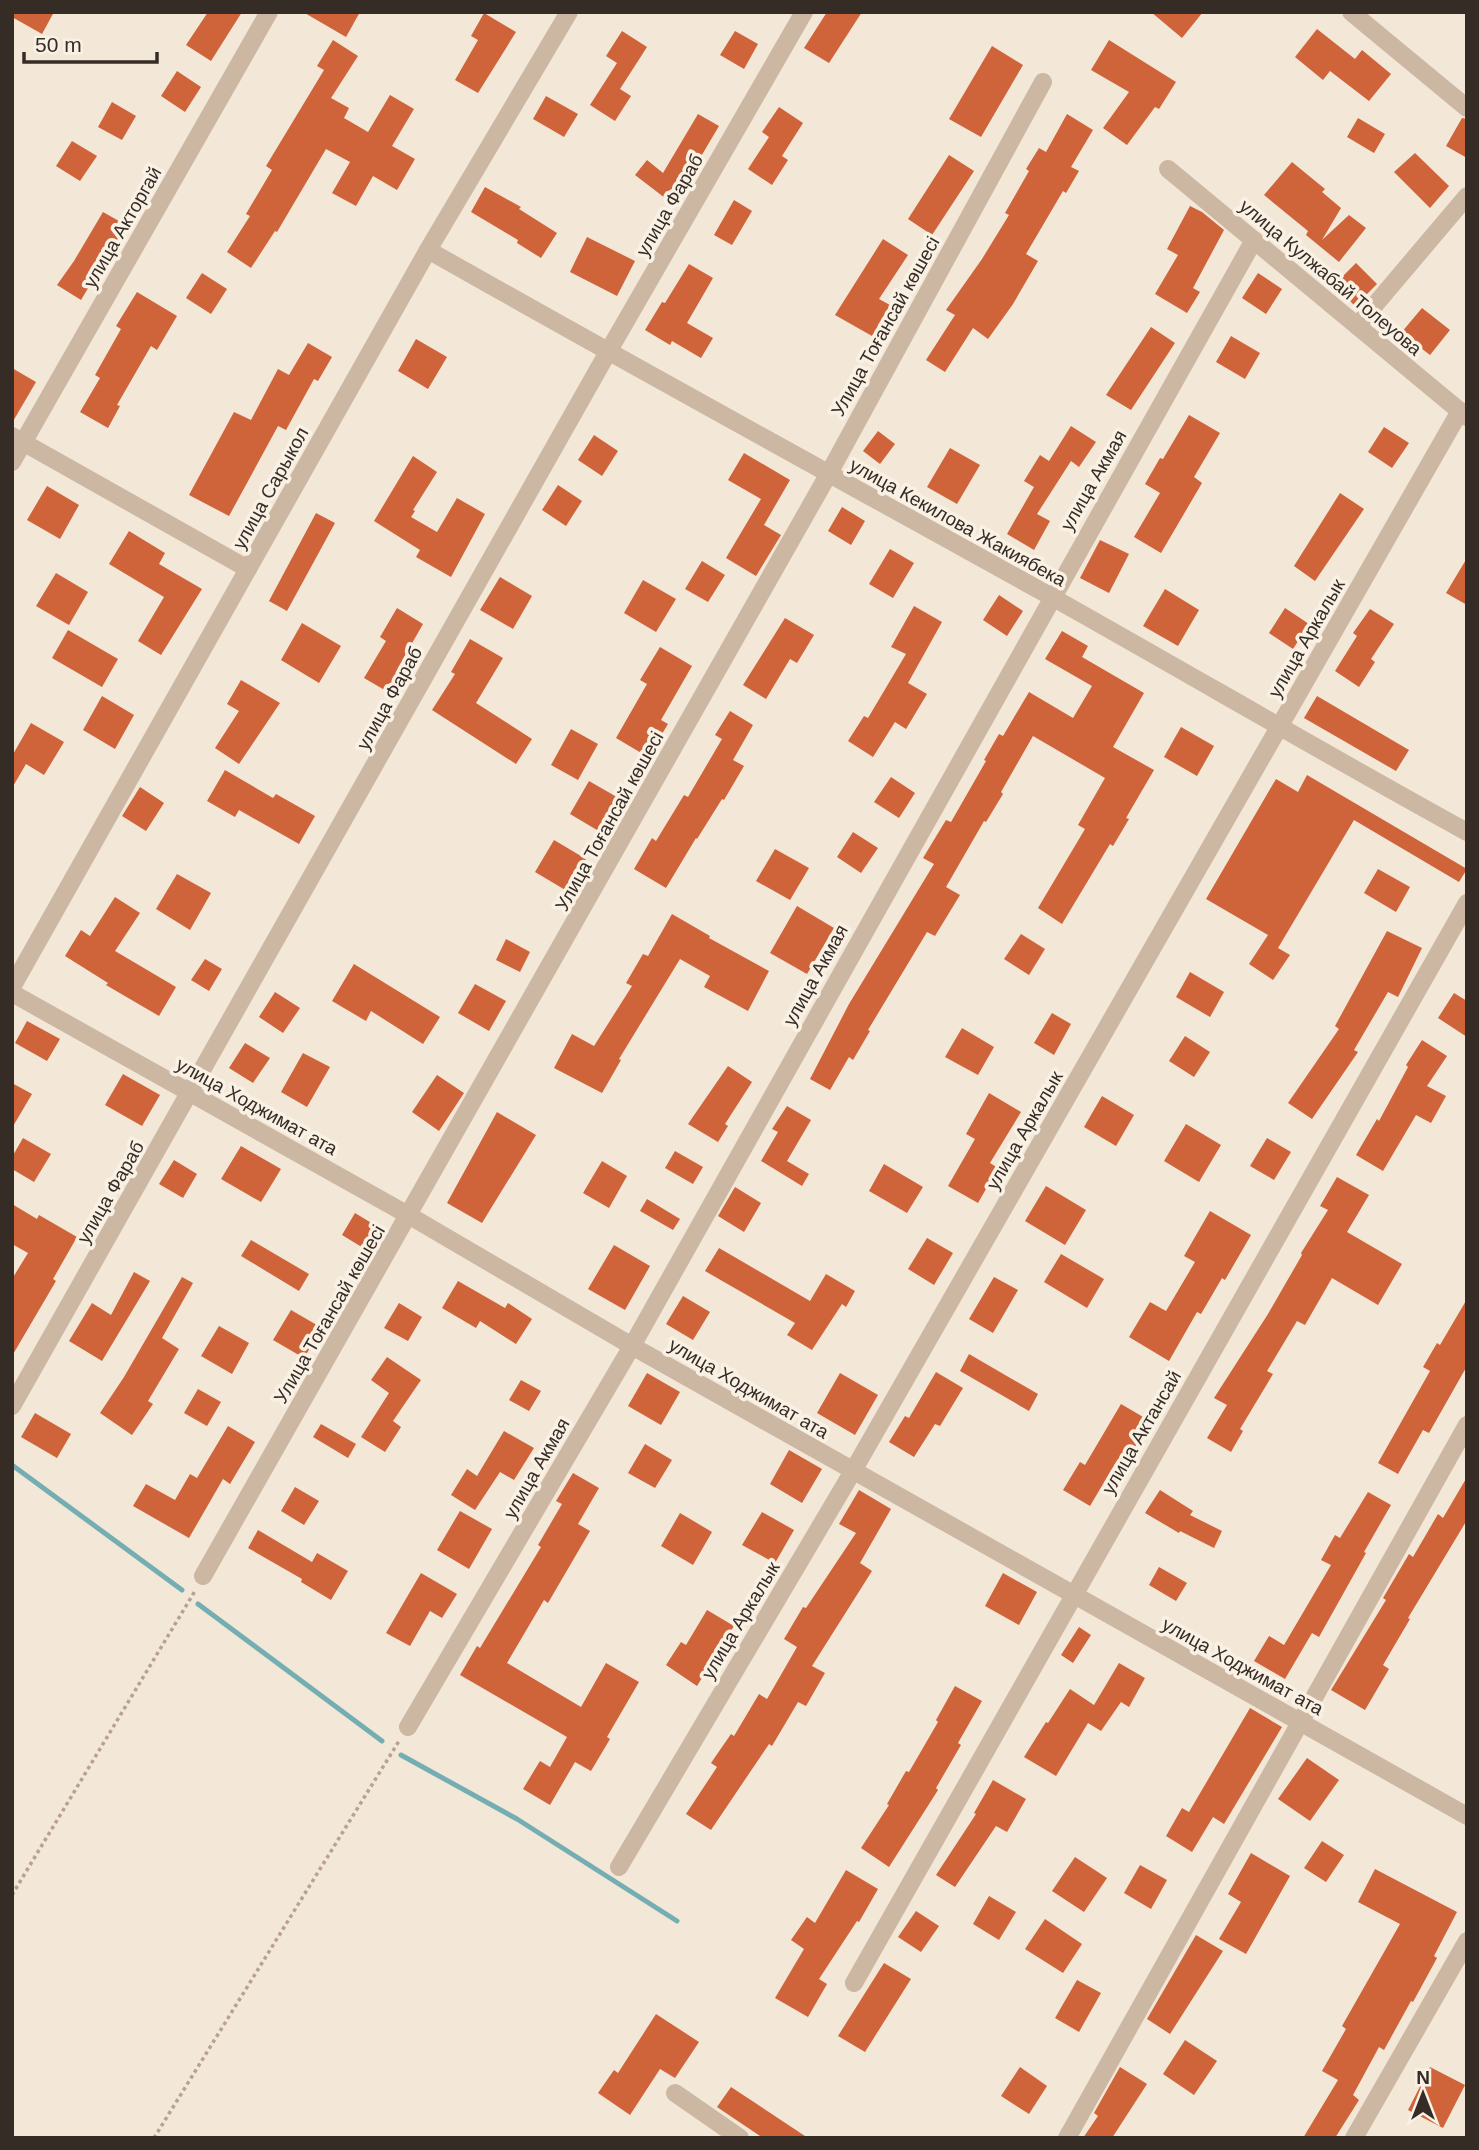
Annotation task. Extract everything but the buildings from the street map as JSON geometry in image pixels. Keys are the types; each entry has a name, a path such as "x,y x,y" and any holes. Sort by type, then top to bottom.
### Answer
{"street":[{"name":"улица Акторгай","path":"12,463 18,439 269,12"},
{"name":"улица Сарыкол","path":"12,987 428,250 569,12"},
{"name":"улица Фараб","path":"12,1406 608,352 804,12"},
{"path":"1351,12 1467,108"},
{"name":"Улица Тоғансай көшесі","path":"203,1576 410,1216 828,475 1043,82"},
{"name":"улица Кулжабай Толеуова","path":"1168,169 1463,414"},
{"path":"1357,326 1467,197"},
{"name":"улица Акмая","path":"408,1727 632,1346 1254,240"},
{"name":"улица Кекилова Жакиябека","path":"428,250 1467,832"},
{"name":"улица Аркалык","path":"619,1867 853,1471 1278,727 1463,414"},
{"path":"18,439 248,569"},
{"name":"улица Актансай","path":"854,1983 1467,903"},
{"name":"улица Ходжимат ата","path":"12,993 1467,1816"},
{"path":"1067,2138 1467,1425"},
{"path":"1354,2138 1467,1941"},
{"path":"675,2093 740,2138"}],"path":[{"path":"12,1895 203,1576"},
{"path":"154,2138 408,1727"}],"waterway":[{"path":"12,1465 182,1590"},
{"path":"198,1604 382,1741"},
{"path":"401,1755 517,1819 677,1921"}]}
